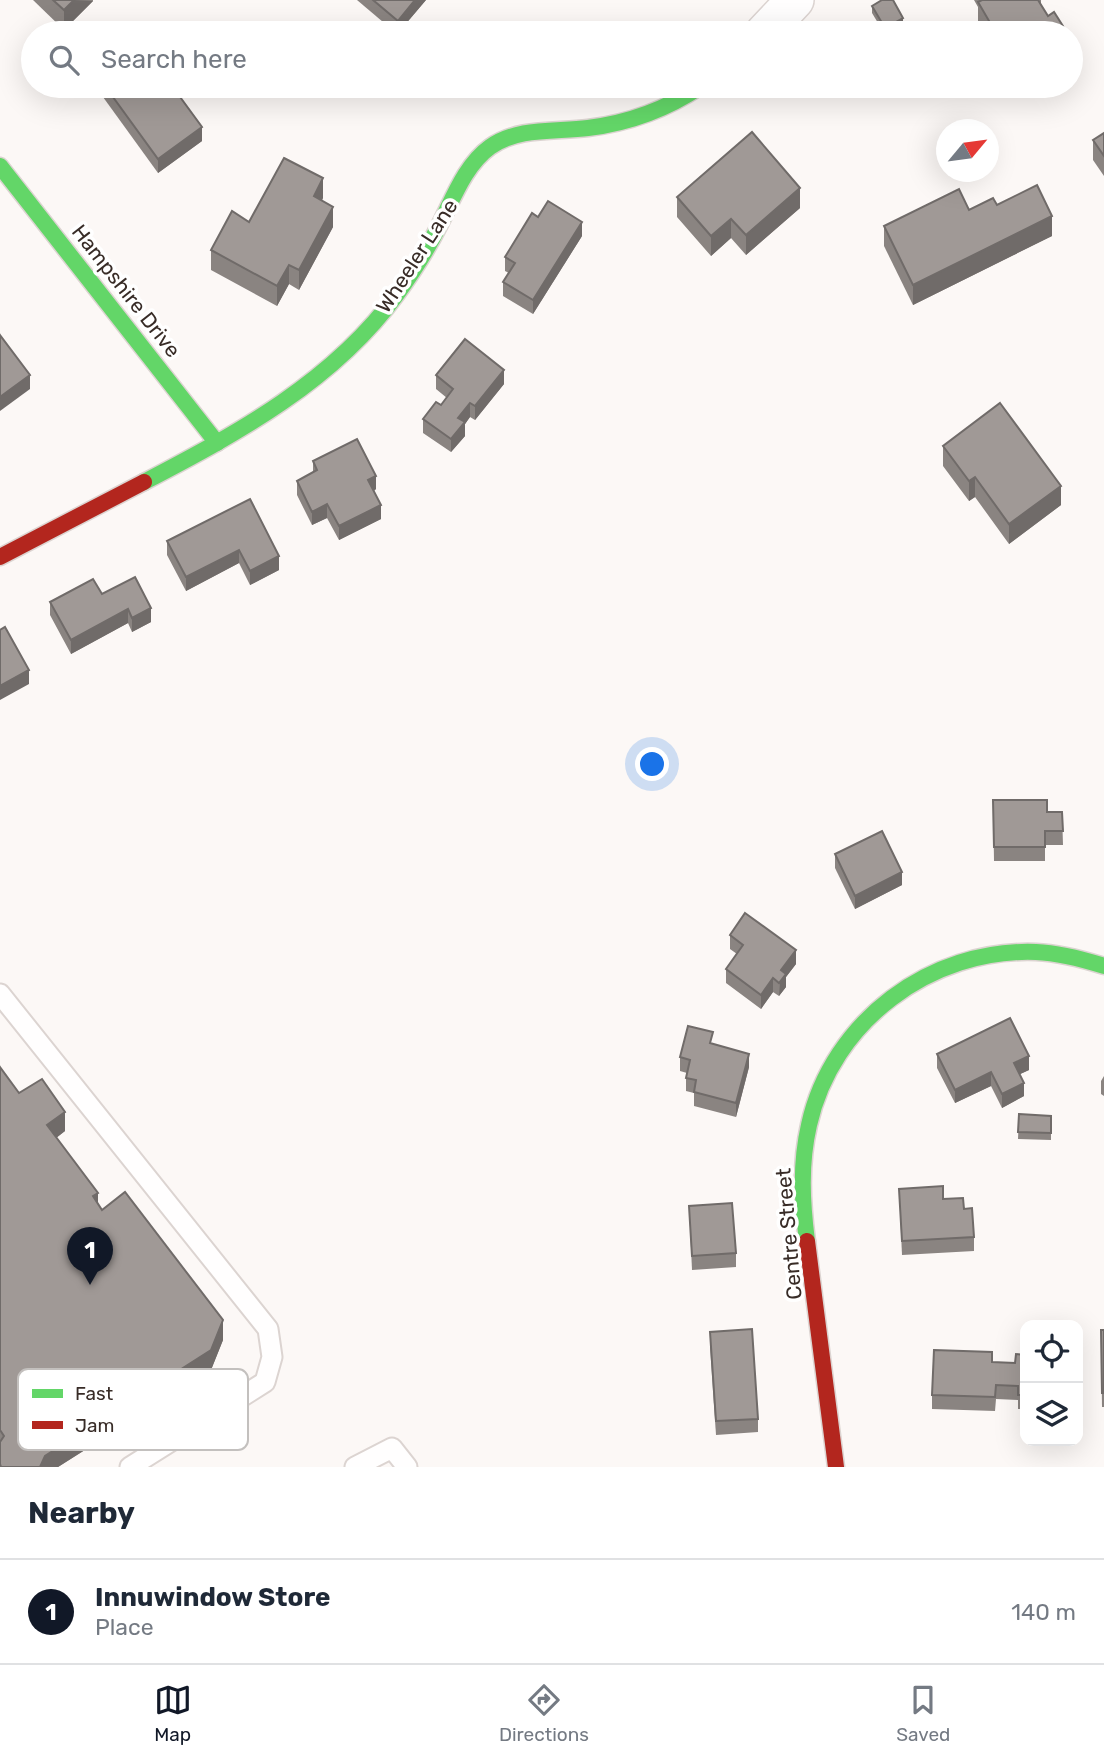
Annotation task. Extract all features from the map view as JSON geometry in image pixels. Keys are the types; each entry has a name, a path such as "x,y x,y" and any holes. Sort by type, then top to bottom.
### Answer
{"street":[{"path":"775,21 795,0"},
{"name":"Wheeler Lane","path":"0,557 217,443 293,397 331,367 369,329 402,286 436,232 472,165 489,146 510,136 589,128 636,118 667,107 682,98"},
{"name":"Hampshire Drive","path":"0,166 217,443"},
{"name":"Centre Street","path":"836,1467 803,1200 804,1152 812,1111 826,1074 849,1039 881,1003 918,979 957,962 998,953 1037,951 1076,956 1104,966"}],"lane":[{"path":"0,994 268,1329 272,1357 265,1382 248,1393"},
{"path":"355,1467 392,1448 407,1467"},
{"path":"130,1467 157,1450"}],"building":[{"path":"53,0 74,0 64,10"},
{"path":"373,0 415,0 398,21"},
{"path":"882,0 893,0 903,18 898,21 881,21 872,6"},
{"path":"1038,0 1048,16 1054,12 1060,21 989,21 978,2"},
{"path":"114,98 181,98 202,127 158,159"},
{"path":"752,132 800,188 746,235 731,219 711,236 677,197"},
{"path":"1104,133 1104,156 1093,140"},
{"path":"284,158 323,178 314,196 333,207 299,270 289,265 277,286 211,250 232,211 249,222"},
{"path":"1037,185 1052,216 913,285 884,226 959,189 969,210 993,198 997,205"},
{"path":"548,201 582,222 533,300 503,282 515,263 505,257 532,213 538,217"},
{"path":"0,335 30,375 0,397"},
{"path":"465,339 504,370 475,406 470,403 458,418 465,422 451,439 423,419 436,402 441,405 453,389 436,375"},
{"path":"1000,403 1061,486 1009,524 975,477 969,481 943,446"},
{"path":"357,439 376,476 368,480 381,505 339,526 327,504 312,512 297,481 317,470 313,461"},
{"path":"250,499 279,556 250,571 239,550 186,577 167,541"},
{"path":"135,577 151,608 132,618 128,609 71,640 50,602 93,579 102,594"},
{"path":"5,627 29,670 0,686 0,630"},
{"path":"993,800 1047,800 1047,812 1062,812 1063,831 1045,831 1045,847 994,847"},
{"path":"882,831 902,872 855,896 835,854"},
{"path":"745,913 796,950 781,970 786,974 779,983 773,978 761,995 726,969 743,945 730,935"},
{"path":"1010,1018 1029,1056 1014,1063 1024,1083 1002,1094 991,1072 955,1090 937,1054"},
{"path":"688,1026 713,1032 710,1043 749,1054 736,1103 694,1092 696,1080 686,1078 690,1060 680,1057"},
{"path":"0,1067 19,1093 42,1079 65,1112 47,1125 98,1193 93,1196 102,1210 125,1192 223,1320 211,1350 181,1369 18,1369 18,1450 54,1450 45,1456 40,1467 1,1467 0,1442 4,1436 0,1430"},
{"path":"1019,1114 1051,1116 1051,1133 1018,1132"},
{"path":"943,1186 943,1199 963,1198 964,1209 972,1208 974,1237 902,1241 899,1189"},
{"path":"732,1203 736,1253 692,1256 689,1206"},
{"path":"752,1329 758,1419 716,1421 710,1332"},
{"path":"1101,1330 1104,1330 1104,1393 1102,1393"},
{"path":"934,1350 992,1352 992,1362 1015,1363 1016,1354 1020,1354 1020,1395 1018,1386 996,1385 995,1397 932,1395"}],"traffic: fast":[{"path":"144,482 249,424 314,379 344,353 372,325 403,286 430,244 473,163 490,147 525,133 618,123 682,98"},
{"path":"0,166 217,443"},
{"path":"807,1241 803,1183 809,1125 821,1088 839,1054 863,1024 892,998 924,978 959,963 997,954 1036,952 1071,957 1104,966"}],"traffic: jam":[{"path":"0,557 144,482"},
{"path":"807,1241 836,1467"}],"place":[{"name":"Innuwindow Store","path":"90,1285"}]}
